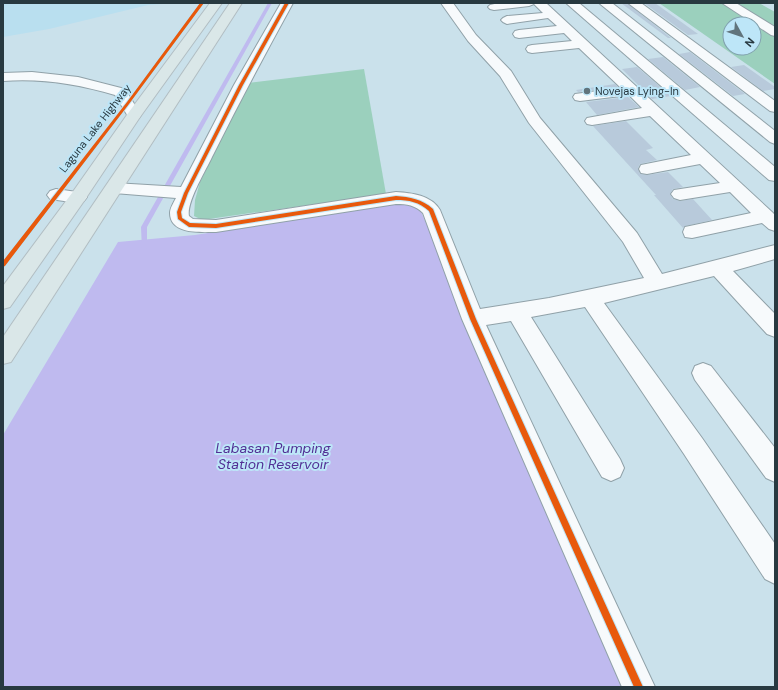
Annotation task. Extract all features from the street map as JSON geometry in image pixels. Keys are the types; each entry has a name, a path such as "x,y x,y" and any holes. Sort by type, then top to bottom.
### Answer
{"main road":[{"name":"Laguna Lake Highway","path":"4,299 78,197 134,115 216,3"},
{"path":"3,355 121,189 236,3"}],"street":[{"path":"287,3 178,193 180,219 189,225 203,226 396,198 411,198 423,202 431,210 473,319 639,687"},
{"path":"448,3 472,38 506,74 534,120 626,233 657,283"},
{"path":"494,7 532,3"},
{"path":"539,3 771,221"},
{"path":"572,3 775,176"},
{"path":"605,3 775,139"},
{"path":"634,3 775,108"},
{"path":"728,3 775,32"},
{"path":"507,20 551,15"},
{"path":"519,34 566,29"},
{"path":"532,49 581,44"},
{"path":"3,77 50,77 110,88 120,92 134,115"},
{"path":"580,96 631,91"},
{"path":"592,121 653,111"},
{"path":"647,169 704,158"},
{"path":"680,194 733,186"},
{"path":"121,189 178,193"},
{"path":"56,195 78,197"},
{"path":"692,232 771,221"},
{"path":"473,319 516,312 657,283 719,269 775,252"},
{"path":"719,269 775,328"},
{"path":"589,297 693,446 775,569"},
{"path":"516,312 611,468"},
{"path":"703,374 775,469"}],"shaded area":[{"path":"3,3 176,3 148,5 49,29 3,37"}],"green space":[{"path":"659,3 759,3 775,12 775,84 735,56 762,56 762,16 722,16 722,47"},
{"path":"364,69 386,194 202,220 194,216 195,200 200,182 248,83"}],"water":[{"name":"Labasan Pumping Station Reservoir","path":"394,204 408,204 419,207 629,687 3,687 3,435 118,242 195,235"}],"building":[{"path":"621,3 627,3 671,38 668,38"},
{"path":"644,3 655,3 698,34 688,35"},
{"path":"690,52 745,94 733,96 679,54"},
{"path":"663,57 700,87 685,90 648,59"},
{"path":"744,65 775,87 775,89 763,91 731,67"},
{"path":"637,67 671,96 652,99 622,69"},
{"path":"615,84 618,87 578,92 576,90"},
{"path":"628,97 639,107 597,115 586,102"},
{"path":"626,121 653,148 646,150 657,160 640,164 638,168 640,174 647,175 668,172 683,187 673,189 670,194 673,199 680,201 693,199 712,220 685,226 683,228 654,195 656,195 593,126"}],"waterway":[{"path":"144,248 144,227 270,3"}],"cycle path":[{"path":"3,265 128,103 202,3"},
{"path":"287,3 241,85 186,193 179,212 180,219 189,225 216,226 396,198 406,198 419,201 431,210 473,319 639,687"}],"place":[{"name":"Novejas Lying-In","path":"587,91"}]}
